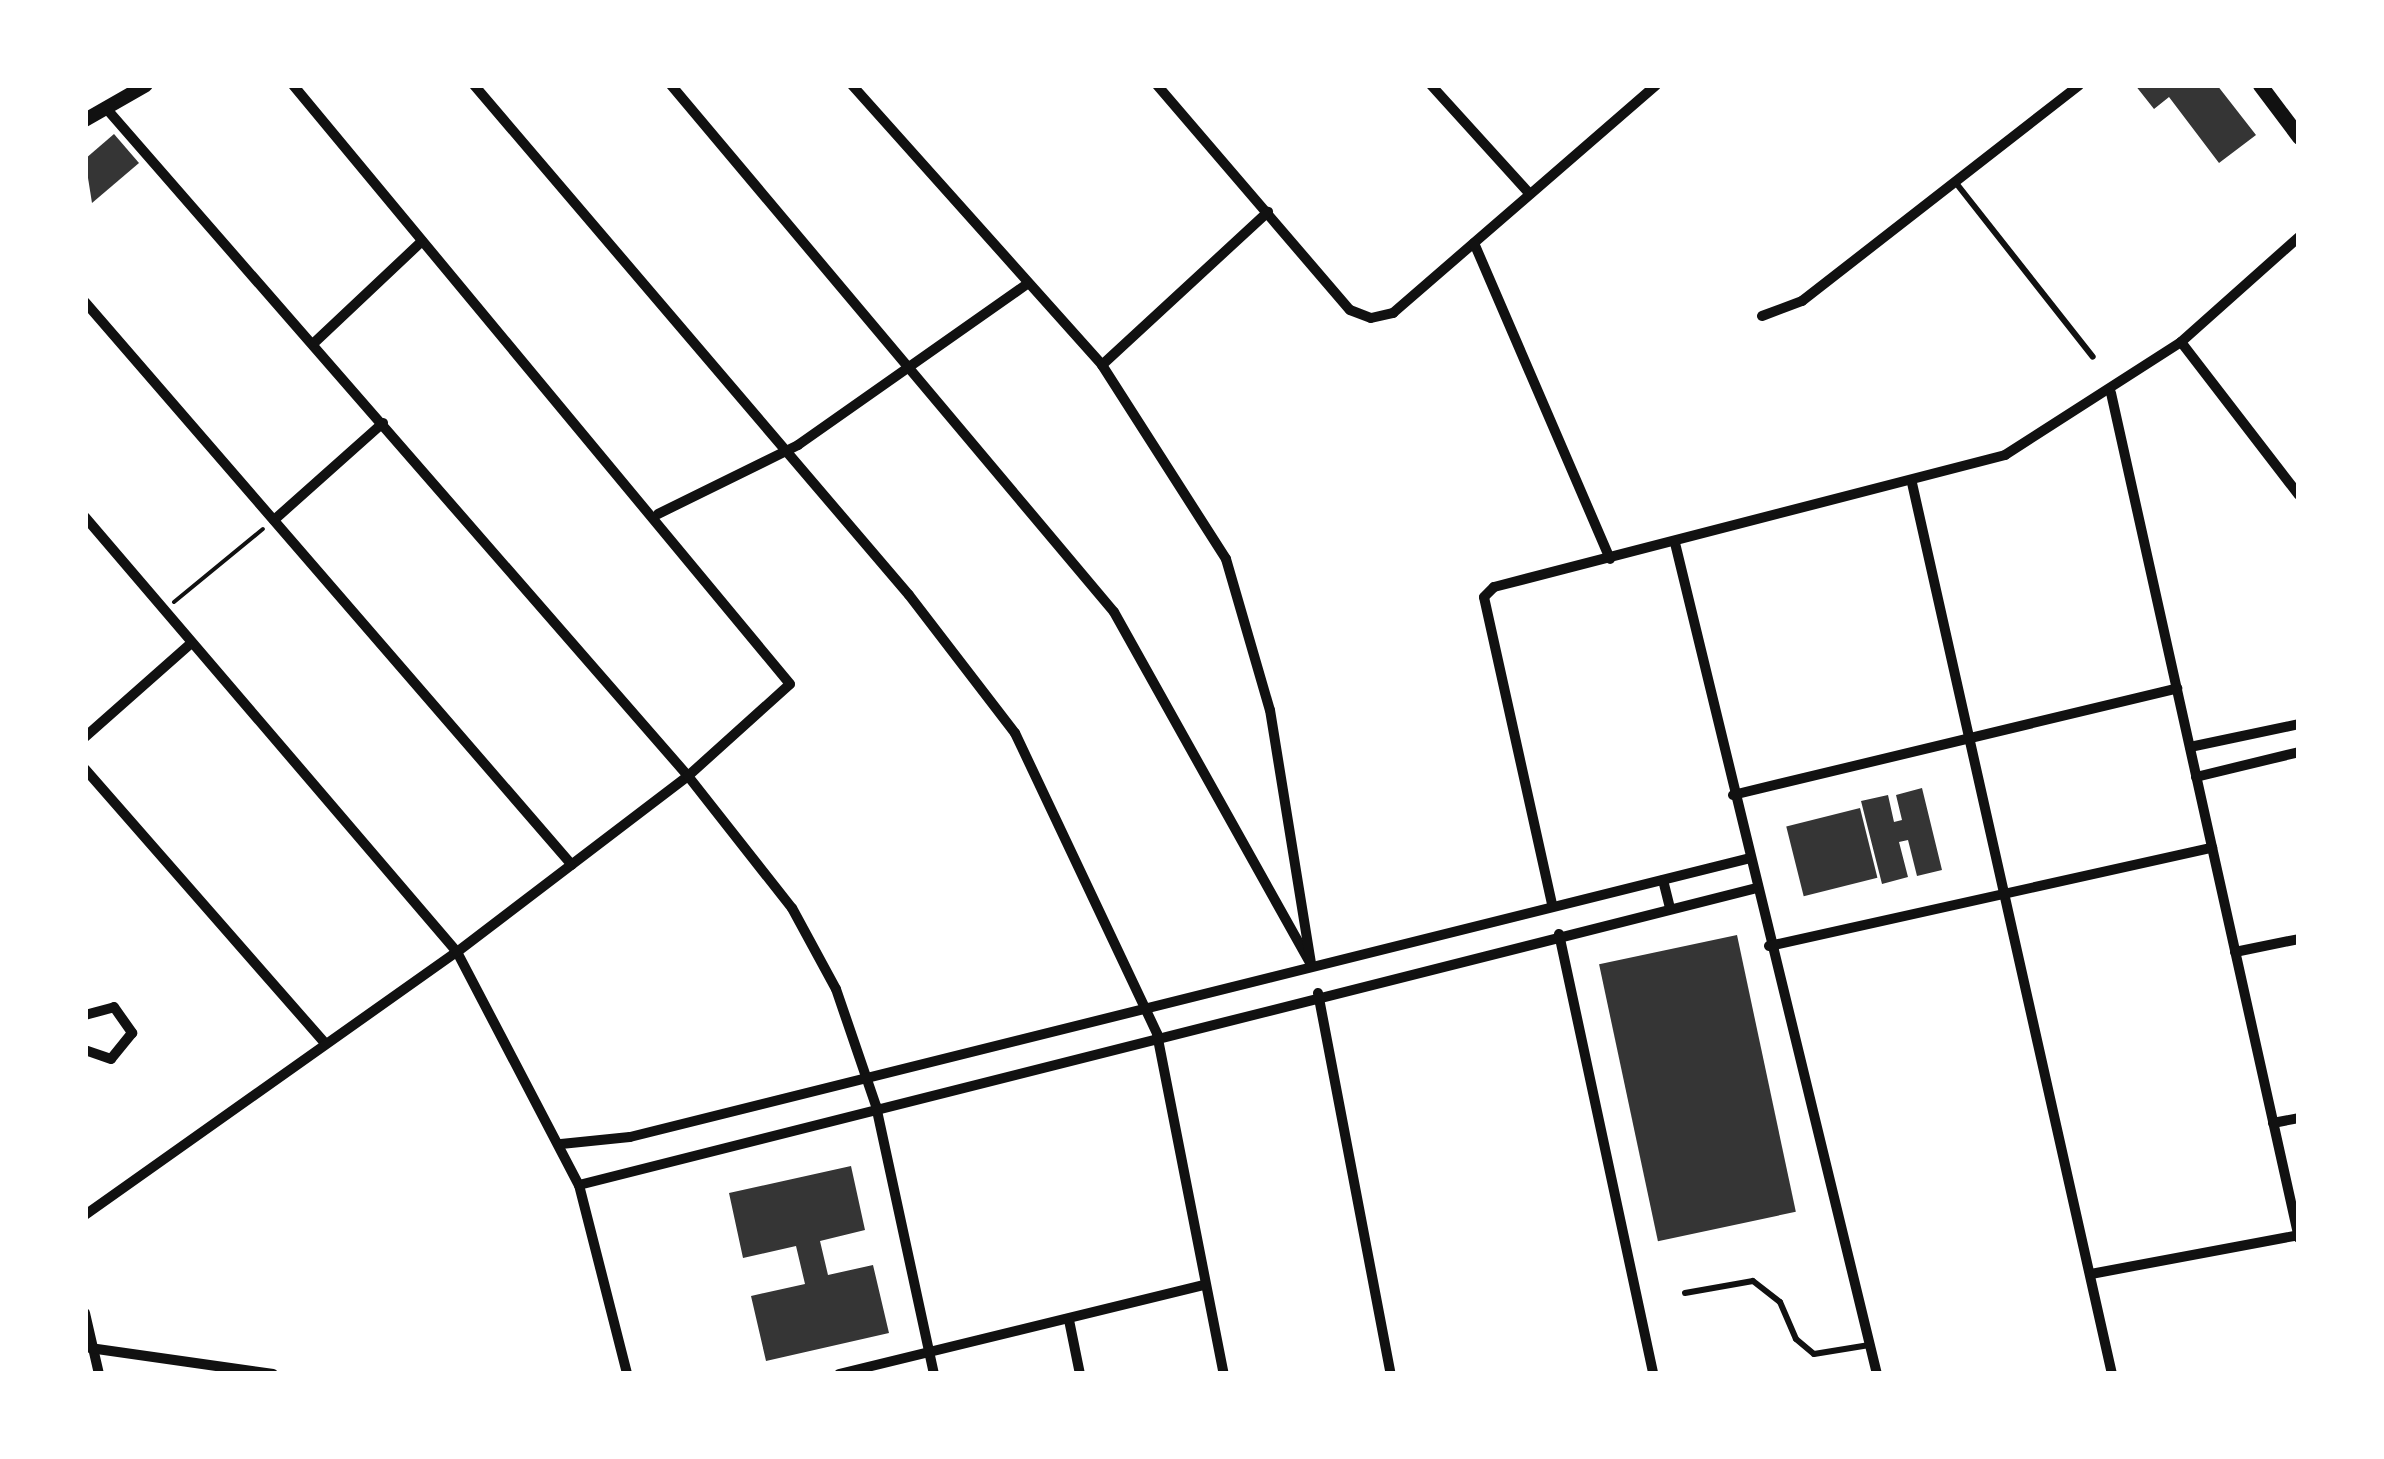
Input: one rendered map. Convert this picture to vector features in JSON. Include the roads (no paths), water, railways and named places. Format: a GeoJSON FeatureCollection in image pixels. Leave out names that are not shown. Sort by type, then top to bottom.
{"type":"FeatureCollection","features":[{"type":"Feature","properties":{"kind":"main road"},"geometry":{"type":"LineString","coordinates":[[2260,85],[2299,137]]}},
{"type":"Feature","properties":{"kind":"street"},"geometry":{"type":"LineString","coordinates":[[85,120],[146,85]]}},
{"type":"Feature","properties":{"kind":"street"},"geometry":{"type":"LineString","coordinates":[[85,1215],[457,952],[688,776],[790,684],[658,514],[293,85]]}},
{"type":"Feature","properties":{"kind":"street"},"geometry":{"type":"LineString","coordinates":[[474,85],[786,448],[1015,733],[1156,1034],[1224,1374]]}},
{"type":"Feature","properties":{"kind":"street"},"geometry":{"type":"LineString","coordinates":[[671,85],[1142,652],[1311,965]]}},
{"type":"Feature","properties":{"kind":"street"},"geometry":{"type":"LineString","coordinates":[[852,85],[1102,365],[1147,425],[1232,575],[1270,710],[1311,965]]}},
{"type":"Feature","properties":{"kind":"street"},"geometry":{"type":"LineString","coordinates":[[1157,85],[1350,310],[1392,313],[1656,85]]}},
{"type":"Feature","properties":{"kind":"street"},"geometry":{"type":"LineString","coordinates":[[1431,85],[1530,194]]}},
{"type":"Feature","properties":{"kind":"street"},"geometry":{"type":"LineString","coordinates":[[1762,316],[1802,301],[2078,85]]}},
{"type":"Feature","properties":{"kind":"street"},"geometry":{"type":"LineString","coordinates":[[105,107],[316,342],[688,776],[792,908],[836,989],[876,1106],[934,1374]]}},
{"type":"Feature","properties":{"kind":"street"},"geometry":{"type":"LineString","coordinates":[[1102,365],[1268,212]]}},
{"type":"Feature","properties":{"kind":"street"},"geometry":{"type":"LineString","coordinates":[[1552,904],[1484,597],[1494,586],[1676,544],[2005,455],[2112,393],[2181,342],[2299,236]]}},
{"type":"Feature","properties":{"kind":"street"},"geometry":{"type":"LineString","coordinates":[[316,342],[422,241]]}},
{"type":"Feature","properties":{"kind":"street"},"geometry":{"type":"LineString","coordinates":[[1474,243],[1610,560]]}},
{"type":"Feature","properties":{"kind":"street"},"geometry":{"type":"LineString","coordinates":[[658,514],[786,448],[913,372],[1027,284]]}},
{"type":"Feature","properties":{"kind":"street"},"geometry":{"type":"LineString","coordinates":[[85,302],[572,865]]}},
{"type":"Feature","properties":{"kind":"street"},"geometry":{"type":"LineString","coordinates":[[2181,342],[2299,495]]}},
{"type":"Feature","properties":{"kind":"street"},"geometry":{"type":"LineString","coordinates":[[2091,1274],[2299,1236],[2112,393]]}},
{"type":"Feature","properties":{"kind":"street"},"geometry":{"type":"LineString","coordinates":[[274,520],[383,423]]}},
{"type":"Feature","properties":{"kind":"street"},"geometry":{"type":"LineString","coordinates":[[1912,483],[2010,889],[2112,1374]]}},
{"type":"Feature","properties":{"kind":"street"},"geometry":{"type":"LineString","coordinates":[[85,517],[189,645],[457,952],[579,1186],[627,1374]]}},
{"type":"Feature","properties":{"kind":"street"},"geometry":{"type":"LineString","coordinates":[[1676,544],[1753,889],[1877,1374]]}},
{"type":"Feature","properties":{"kind":"street"},"geometry":{"type":"LineString","coordinates":[[85,736],[189,645]]}},
{"type":"Feature","properties":{"kind":"street"},"geometry":{"type":"LineString","coordinates":[[1733,796],[2177,688]]}},
{"type":"Feature","properties":{"kind":"street"},"geometry":{"type":"LineString","coordinates":[[2190,748],[2299,724]]}},
{"type":"Feature","properties":{"kind":"street"},"geometry":{"type":"LineString","coordinates":[[2196,777],[2299,752]]}},
{"type":"Feature","properties":{"kind":"street"},"geometry":{"type":"LineString","coordinates":[[85,769],[324,1043]]}},
{"type":"Feature","properties":{"kind":"street"},"geometry":{"type":"LineString","coordinates":[[1769,946],[2010,889],[2212,848]]}},
{"type":"Feature","properties":{"kind":"street"},"geometry":{"type":"LineString","coordinates":[[560,1144],[630,1136],[1144,1003],[1746,860]]}},
{"type":"Feature","properties":{"kind":"street"},"geometry":{"type":"LineString","coordinates":[[1663,880],[1670,908]]}},
{"type":"Feature","properties":{"kind":"street"},"geometry":{"type":"LineString","coordinates":[[579,1186],[1318,993],[1753,889]]}},
{"type":"Feature","properties":{"kind":"street"},"geometry":{"type":"LineString","coordinates":[[1559,934],[1653,1374]]}},
{"type":"Feature","properties":{"kind":"street"},"geometry":{"type":"LineString","coordinates":[[2235,952],[2299,939]]}},
{"type":"Feature","properties":{"kind":"street"},"geometry":{"type":"LineString","coordinates":[[1318,993],[1392,1374]]}},
{"type":"Feature","properties":{"kind":"street"},"geometry":{"type":"LineString","coordinates":[[85,1050],[112,1059],[132,1033],[114,1007],[86,1013]]}},
{"type":"Feature","properties":{"kind":"street"},"geometry":{"type":"LineString","coordinates":[[2273,1123],[2299,1118]]}},
{"type":"Feature","properties":{"kind":"street"},"geometry":{"type":"LineString","coordinates":[[840,1374],[1205,1285]]}},
{"type":"Feature","properties":{"kind":"street"},"geometry":{"type":"LineString","coordinates":[[85,1313],[99,1374]]}},
{"type":"Feature","properties":{"kind":"street"},"geometry":{"type":"LineString","coordinates":[[1069,1320],[1080,1374]]}},
{"type":"Feature","properties":{"kind":"street"},"geometry":{"type":"LineString","coordinates":[[90,1348],[274,1374]]}},
{"type":"Feature","properties":{"kind":"lane"},"geometry":{"type":"LineString","coordinates":[[1955,182],[2093,357]]}},
{"type":"Feature","properties":{"kind":"lane"},"geometry":{"type":"LineString","coordinates":[[1685,1293],[1753,1281],[1814,1354],[1870,1344]]}}]}
